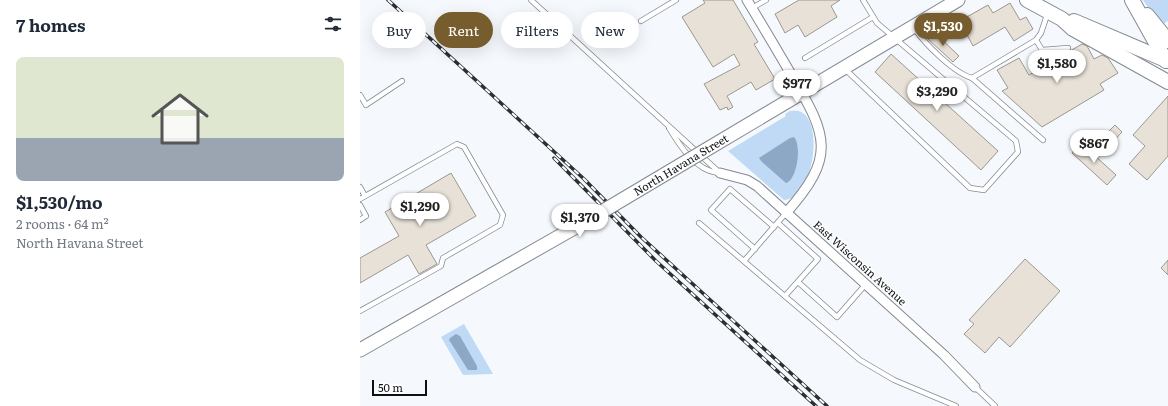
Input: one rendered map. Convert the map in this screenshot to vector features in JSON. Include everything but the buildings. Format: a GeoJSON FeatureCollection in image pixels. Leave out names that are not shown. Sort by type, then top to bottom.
{"type":"FeatureCollection","features":[{"type":"Feature","properties":{"kind":"main road"},"geometry":{"type":"LineString","coordinates":[[1028,0],[1062,19],[1073,29],[1168,82]]}},
{"type":"Feature","properties":{"kind":"main road"},"geometry":{"type":"LineString","coordinates":[[1132,0],[1167,61]]}},
{"type":"Feature","properties":{"kind":"main road"},"geometry":{"type":"LineString","coordinates":[[1136,0],[1168,42]]}},
{"type":"Feature","properties":{"kind":"main road"},"geometry":{"type":"LineString","coordinates":[[1062,19],[1077,21],[1167,61]]}},
{"type":"Feature","properties":{"kind":"street"},"geometry":{"type":"LineString","coordinates":[[747,0],[802,92],[818,124],[821,153],[813,179],[786,213]]}},
{"type":"Feature","properties":{"kind":"street","name":"North Havana Street"},"geometry":{"type":"LineString","coordinates":[[360,350],[560,236],[958,0]]}},
{"type":"Feature","properties":{"kind":"street","name":"East Wisconsin Avenue"},"geometry":{"type":"LineString","coordinates":[[720,173],[752,182],[944,355],[975,387]]}},
{"type":"Feature","properties":{"kind":"lane"},"geometry":{"type":"LineString","coordinates":[[531,0],[720,173]]}},
{"type":"Feature","properties":{"kind":"lane"},"geometry":{"type":"LineString","coordinates":[[641,21],[676,0]]}},
{"type":"Feature","properties":{"kind":"lane"},"geometry":{"type":"LineString","coordinates":[[752,8],[766,0]]}},
{"type":"Feature","properties":{"kind":"lane"},"geometry":{"type":"LineString","coordinates":[[844,68],[970,188],[984,190],[1018,152],[1016,141],[894,38],[873,18],[863,0]]}},
{"type":"Feature","properties":{"kind":"lane"},"geometry":{"type":"LineString","coordinates":[[972,78],[1036,40],[1041,33],[1048,11]]}},
{"type":"Feature","properties":{"kind":"lane"},"geometry":{"type":"LineString","coordinates":[[805,58],[873,18]]}},
{"type":"Feature","properties":{"kind":"lane"},"geometry":{"type":"LineString","coordinates":[[913,26],[921,38],[962,75],[972,78],[1043,140]]}},
{"type":"Feature","properties":{"kind":"lane"},"geometry":{"type":"LineString","coordinates":[[1036,40],[1042,50],[1068,48]]}},
{"type":"Feature","properties":{"kind":"lane"},"geometry":{"type":"LineString","coordinates":[[360,95],[366,105],[402,81]]}},
{"type":"Feature","properties":{"kind":"lane"},"geometry":{"type":"LineString","coordinates":[[662,119],[681,147],[688,154],[706,170],[720,173]]}},
{"type":"Feature","properties":{"kind":"lane"},"geometry":{"type":"LineString","coordinates":[[360,199],[456,144],[464,148],[504,215],[504,219],[500,225],[443,258],[441,266],[360,311]]}},
{"type":"Feature","properties":{"kind":"lane"},"geometry":{"type":"LineString","coordinates":[[360,187],[365,196]]}},
{"type":"Feature","properties":{"kind":"lane"},"geometry":{"type":"LineString","coordinates":[[755,248],[711,210],[730,189],[774,227]]}},
{"type":"Feature","properties":{"kind":"lane"},"geometry":{"type":"LineString","coordinates":[[360,205],[366,216],[360,220]]}},
{"type":"Feature","properties":{"kind":"lane"},"geometry":{"type":"LineString","coordinates":[[744,261],[786,213]]}},
{"type":"Feature","properties":{"kind":"lane"},"geometry":{"type":"LineString","coordinates":[[699,223],[860,360],[877,371],[956,406]]}},
{"type":"Feature","properties":{"kind":"lane"},"geometry":{"type":"LineString","coordinates":[[778,223],[818,259],[785,296]]}},
{"type":"Feature","properties":{"kind":"lane"},"geometry":{"type":"LineString","coordinates":[[798,282],[837,317],[866,284]]}},
{"type":"Feature","properties":{"kind":"lane"},"geometry":{"type":"LineString","coordinates":[[975,387],[995,406]]}},
{"type":"Feature","properties":{"kind":"shaded area"},"geometry":{"type":"Polygon","coordinates":[[[1143,0],[1168,0],[1168,21],[1160,26],[1143,0]]]}},
{"type":"Feature","properties":{"kind":"shaded area"},"geometry":{"type":"Polygon","coordinates":[[[790,111],[802,112],[809,121],[813,135],[813,151],[810,169],[804,184],[795,195],[784,200],[728,151],[786,116],[785,114],[790,111]]]}},
{"type":"Feature","properties":{"kind":"shaded area"},"geometry":{"type":"Polygon","coordinates":[[[794,137],[798,148],[797,162],[793,176],[790,181],[786,183],[759,158],[790,138],[794,137]]]}},
{"type":"Feature","properties":{"kind":"shaded area"},"geometry":{"type":"Polygon","coordinates":[[[464,324],[493,374],[463,375],[441,337],[464,324]]]}},
{"type":"Feature","properties":{"kind":"shaded area"},"geometry":{"type":"Polygon","coordinates":[[[456,334],[460,336],[477,366],[477,370],[468,370],[449,340],[456,334]]]}},
{"type":"Feature","properties":{"kind":"railway"},"geometry":{"type":"LineString","coordinates":[[388,0],[584,179],[641,237],[827,406]]}},
{"type":"Feature","properties":{"kind":"railway"},"geometry":{"type":"LineString","coordinates":[[554,158],[656,261],[816,406]]}}]}
